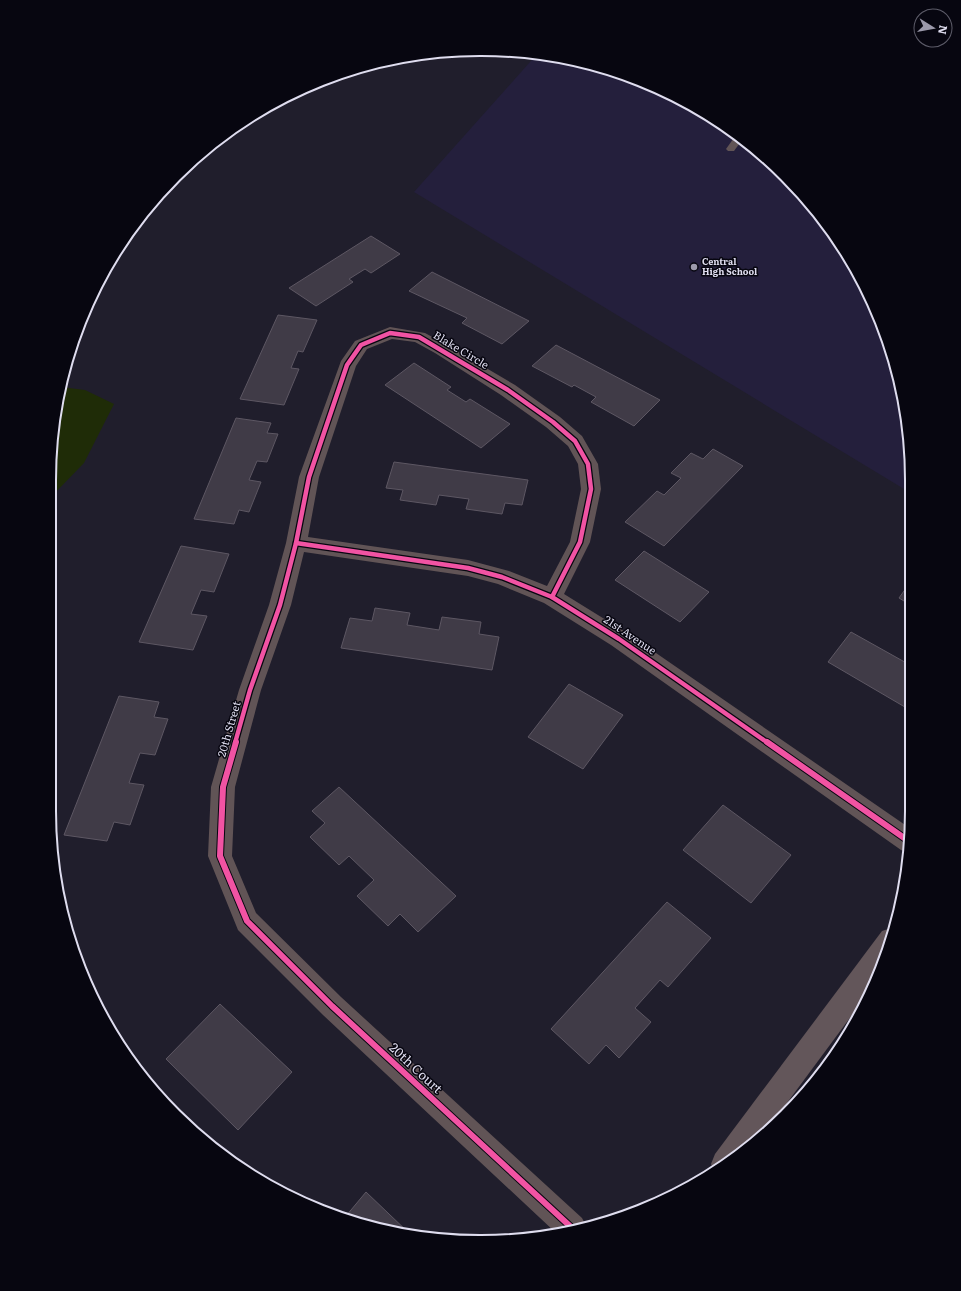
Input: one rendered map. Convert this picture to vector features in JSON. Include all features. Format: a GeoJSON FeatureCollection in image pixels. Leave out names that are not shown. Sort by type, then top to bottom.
{"type":"FeatureCollection","features":[{"type":"Feature","properties":{"kind":"street","name":"Blake Circle"},"geometry":{"type":"LineString","coordinates":[[296,543],[309,477],[347,365],[361,345],[390,332],[419,337],[501,386],[553,422],[575,441],[588,464],[591,489],[580,542],[552,597]]}},
{"type":"Feature","properties":{"kind":"street","name":"21st Avenue"},"geometry":{"type":"LineString","coordinates":[[296,543],[468,568],[502,577],[552,597],[619,639],[904,838]]}},
{"type":"Feature","properties":{"kind":"street","name":"20th Street"},"geometry":{"type":"LineString","coordinates":[[247,921],[220,856],[223,787],[250,690],[280,605],[296,543]]}},
{"type":"Feature","properties":{"kind":"street","name":"20th Court"},"geometry":{"type":"LineString","coordinates":[[247,921],[332,1006],[569,1226]]}},
{"type":"Feature","properties":{"kind":"street"},"geometry":{"type":"LineString","coordinates":[[736,1149],[879,957]]}},
{"type":"Feature","properties":{"kind":"lane"},"geometry":{"type":"LineString","coordinates":[[731,148],[736,142]]}},
{"type":"Feature","properties":{"kind":"shaded area","name":"Central High School"},"geometry":{"type":"Polygon","coordinates":[[[532,60],[590,70],[643,88],[693,113],[739,144],[781,180],[817,222],[848,268],[873,318],[891,371],[901,425],[904,453],[905,490],[414,192],[532,60]]]}},
{"type":"Feature","properties":{"kind":"green space"},"geometry":{"type":"Polygon","coordinates":[[[66,388],[85,390],[114,404],[84,463],[56,492],[57,453],[66,388]]]}},
{"type":"Feature","properties":{"kind":"building"},"geometry":{"type":"Polygon","coordinates":[[[371,236],[400,254],[371,273],[365,269],[349,279],[353,282],[316,306],[289,288],[371,236]]]}},
{"type":"Feature","properties":{"kind":"building"},"geometry":{"type":"Polygon","coordinates":[[[432,272],[529,321],[502,344],[462,323],[467,318],[409,291],[432,272]]]}},
{"type":"Feature","properties":{"kind":"building"},"geometry":{"type":"Polygon","coordinates":[[[278,315],[317,320],[303,352],[298,351],[291,368],[299,369],[284,405],[240,399],[278,315]]]}},
{"type":"Feature","properties":{"kind":"building"},"geometry":{"type":"Polygon","coordinates":[[[556,345],[660,400],[634,426],[591,402],[596,397],[574,385],[572,387],[532,366],[556,345]]]}},
{"type":"Feature","properties":{"kind":"building"},"geometry":{"type":"Polygon","coordinates":[[[414,363],[451,387],[447,390],[466,402],[470,399],[510,424],[481,448],[385,385],[414,363]]]}},
{"type":"Feature","properties":{"kind":"building"},"geometry":{"type":"Polygon","coordinates":[[[236,418],[271,423],[267,433],[278,434],[267,462],[257,461],[249,480],[261,482],[249,512],[239,510],[234,524],[194,519],[236,418]]]}},
{"type":"Feature","properties":{"kind":"building"},"geometry":{"type":"Polygon","coordinates":[[[713,449],[743,466],[664,546],[625,522],[657,491],[664,495],[681,478],[671,473],[691,453],[703,459],[713,449]]]}},
{"type":"Feature","properties":{"kind":"building"},"geometry":{"type":"Polygon","coordinates":[[[394,462],[528,480],[522,505],[505,503],[502,514],[466,509],[469,499],[439,495],[436,505],[400,500],[403,490],[386,488],[394,462]]]}},
{"type":"Feature","properties":{"kind":"building"},"geometry":{"type":"Polygon","coordinates":[[[181,546],[229,554],[214,592],[201,590],[191,614],[207,616],[193,650],[139,642],[181,546]]]}},
{"type":"Feature","properties":{"kind":"building"},"geometry":{"type":"Polygon","coordinates":[[[644,551],[709,592],[680,622],[615,580],[644,551]]]}},
{"type":"Feature","properties":{"kind":"building"},"geometry":{"type":"Polygon","coordinates":[[[905,590],[905,602],[899,598],[905,590]]]}},
{"type":"Feature","properties":{"kind":"building"},"geometry":{"type":"Polygon","coordinates":[[[375,608],[410,613],[407,625],[439,630],[442,617],[481,622],[479,634],[499,637],[492,670],[341,648],[350,618],[372,621],[375,608]]]}},
{"type":"Feature","properties":{"kind":"building"},"geometry":{"type":"Polygon","coordinates":[[[851,632],[905,662],[905,707],[828,662],[851,632]]]}},
{"type":"Feature","properties":{"kind":"building"},"geometry":{"type":"Polygon","coordinates":[[[569,684],[623,715],[583,769],[528,737],[569,684]]]}},
{"type":"Feature","properties":{"kind":"building"},"geometry":{"type":"Polygon","coordinates":[[[119,696],[159,702],[154,717],[168,719],[155,755],[140,753],[129,783],[144,785],[130,825],[114,822],[107,841],[64,835],[119,696]]]}},
{"type":"Feature","properties":{"kind":"building"},"geometry":{"type":"Polygon","coordinates":[[[339,787],[456,896],[418,932],[400,914],[388,926],[357,896],[374,880],[349,856],[339,865],[310,837],[325,823],[312,811],[339,787]]]}},
{"type":"Feature","properties":{"kind":"building"},"geometry":{"type":"Polygon","coordinates":[[[723,805],[791,855],[751,903],[683,850],[723,805]]]}},
{"type":"Feature","properties":{"kind":"building"},"geometry":{"type":"Polygon","coordinates":[[[667,902],[711,938],[668,987],[660,980],[635,1008],[651,1022],[619,1058],[606,1045],[589,1064],[551,1029],[667,902]]]}},
{"type":"Feature","properties":{"kind":"building"},"geometry":{"type":"Polygon","coordinates":[[[220,1004],[292,1072],[238,1130],[166,1059],[220,1004]]]}},
{"type":"Feature","properties":{"kind":"building"},"geometry":{"type":"Polygon","coordinates":[[[366,1192],[403,1228],[371,1221],[348,1213],[366,1192]]]}},
{"type":"Feature","properties":{"kind":"cycle path"},"geometry":{"type":"LineString","coordinates":[[552,597],[580,542],[591,489],[588,464],[575,441],[553,422],[508,390],[419,337],[390,333],[361,345],[347,365],[309,477],[296,543],[280,605],[250,690],[223,787],[220,856],[247,921],[332,1006],[569,1226]]}},
{"type":"Feature","properties":{"kind":"cycle path"},"geometry":{"type":"LineString","coordinates":[[296,543],[468,568],[502,577],[552,597],[619,639],[904,838]]}},
{"type":"Feature","properties":{"kind":"place","name":"Central High School"},"geometry":{"type":"Point","coordinates":[694,267]}}]}
